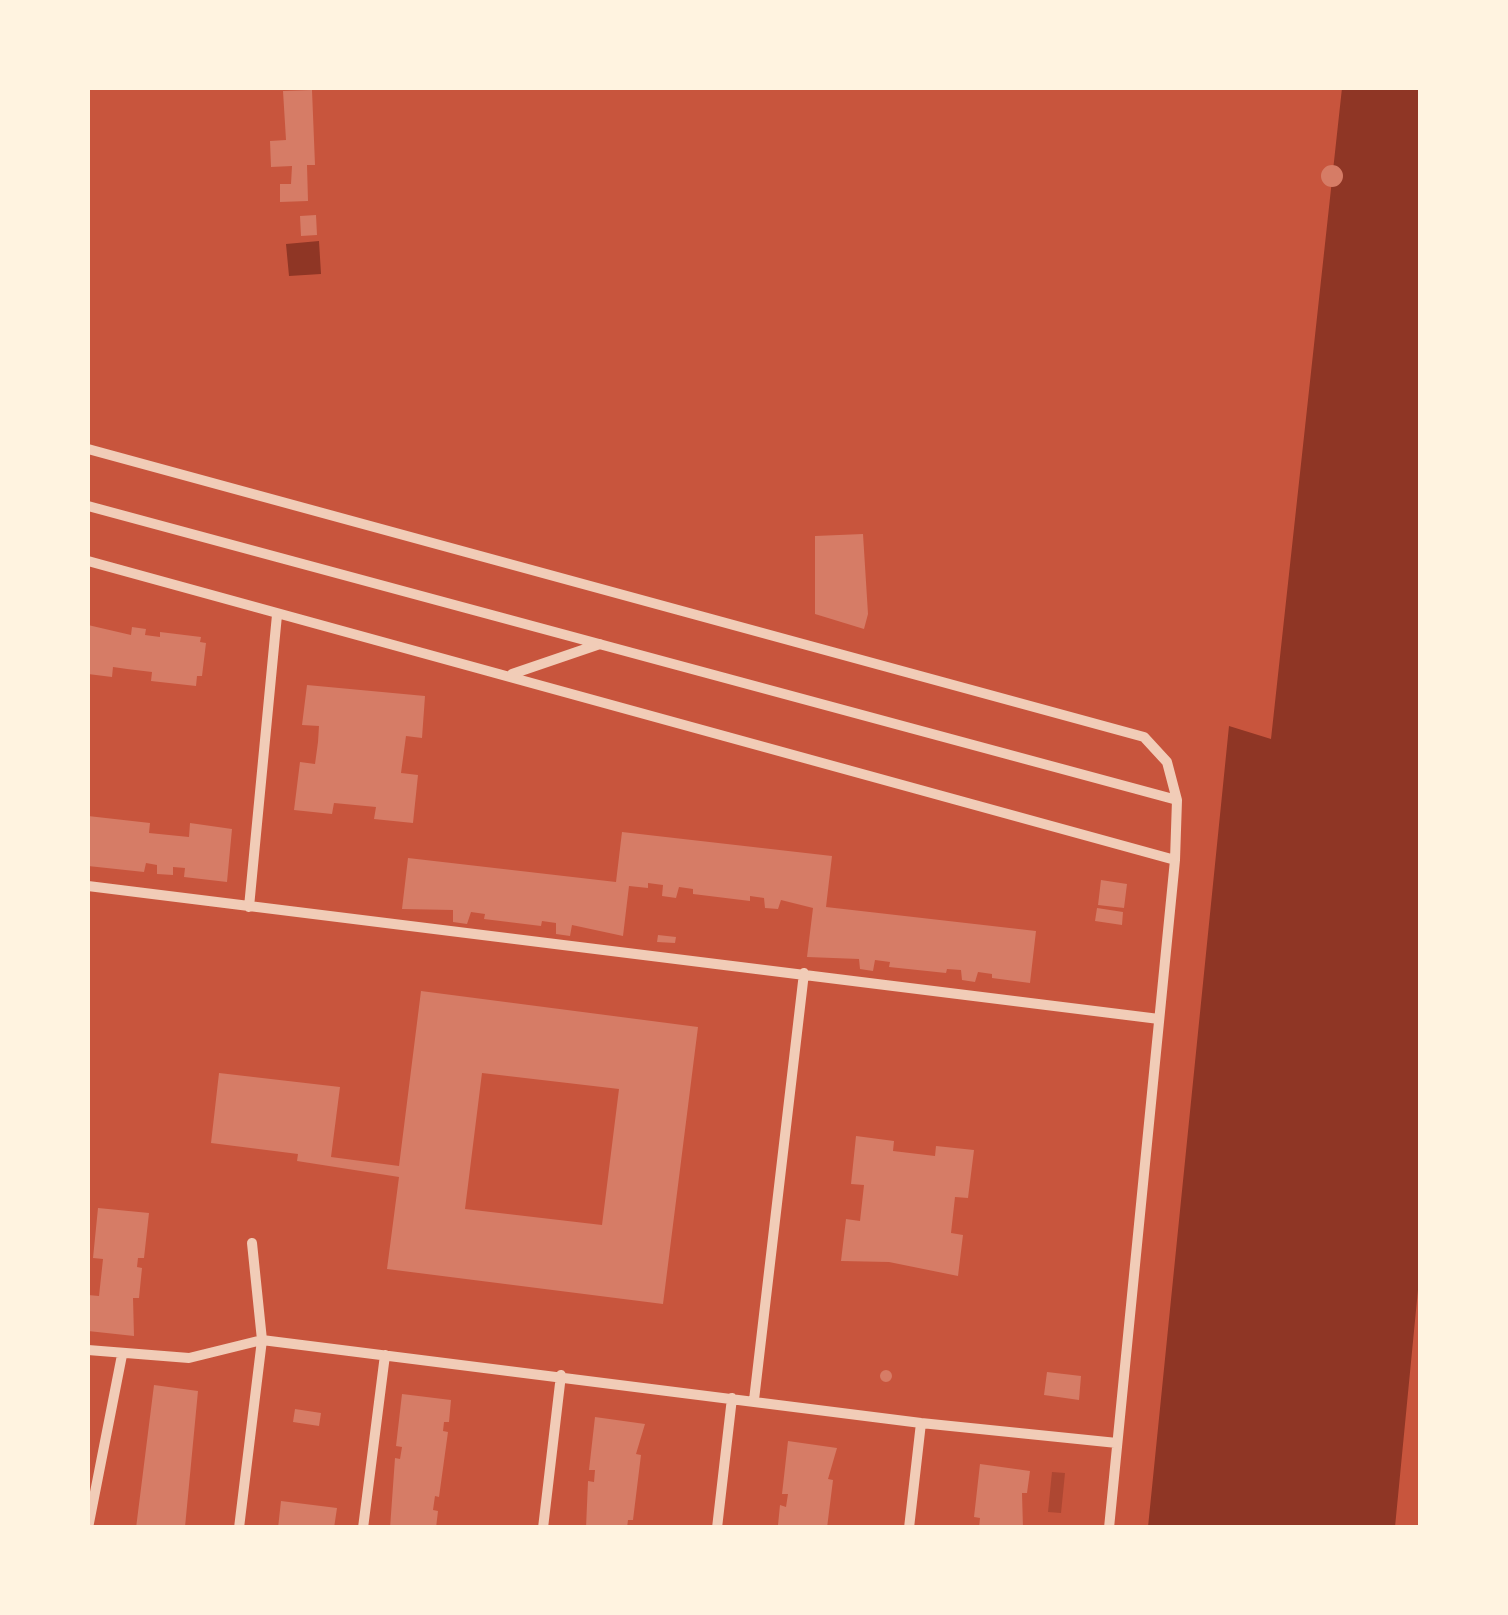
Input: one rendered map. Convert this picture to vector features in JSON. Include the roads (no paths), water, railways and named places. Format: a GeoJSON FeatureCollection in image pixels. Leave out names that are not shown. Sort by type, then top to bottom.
{"type":"FeatureCollection","features":[{"type":"Feature","properties":{"kind":"street"},"geometry":{"type":"LineString","coordinates":[[88,449],[1144,737],[1167,762],[1177,800],[1175,860],[1109,1528]]}},
{"type":"Feature","properties":{"kind":"street"},"geometry":{"type":"LineString","coordinates":[[88,506],[1177,800]]}},
{"type":"Feature","properties":{"kind":"street"},"geometry":{"type":"LineString","coordinates":[[88,561],[277,615],[511,674],[1175,860]]}},
{"type":"Feature","properties":{"kind":"street"},"geometry":{"type":"LineString","coordinates":[[249,907],[277,615]]}},
{"type":"Feature","properties":{"kind":"street"},"geometry":{"type":"LineString","coordinates":[[511,674],[602,644]]}},
{"type":"Feature","properties":{"kind":"street"},"geometry":{"type":"LineString","coordinates":[[88,886],[1159,1019]]}},
{"type":"Feature","properties":{"kind":"street"},"geometry":{"type":"LineString","coordinates":[[754,1400],[804,972]]}},
{"type":"Feature","properties":{"kind":"street"},"geometry":{"type":"LineString","coordinates":[[240,1528],[262,1340],[252,1244]]}},
{"type":"Feature","properties":{"kind":"street"},"geometry":{"type":"LineString","coordinates":[[88,1350],[189,1358],[262,1340],[921,1423],[1117,1443]]}},
{"type":"Feature","properties":{"kind":"street"},"geometry":{"type":"LineString","coordinates":[[363,1528],[385,1354]]}},
{"type":"Feature","properties":{"kind":"street"},"geometry":{"type":"LineString","coordinates":[[88,1528],[122,1355]]}},
{"type":"Feature","properties":{"kind":"street"},"geometry":{"type":"LineString","coordinates":[[543,1528],[562,1375]]}},
{"type":"Feature","properties":{"kind":"street"},"geometry":{"type":"LineString","coordinates":[[717,1528],[732,1398]]}},
{"type":"Feature","properties":{"kind":"street"},"geometry":{"type":"LineString","coordinates":[[909,1528],[921,1423]]}}]}
